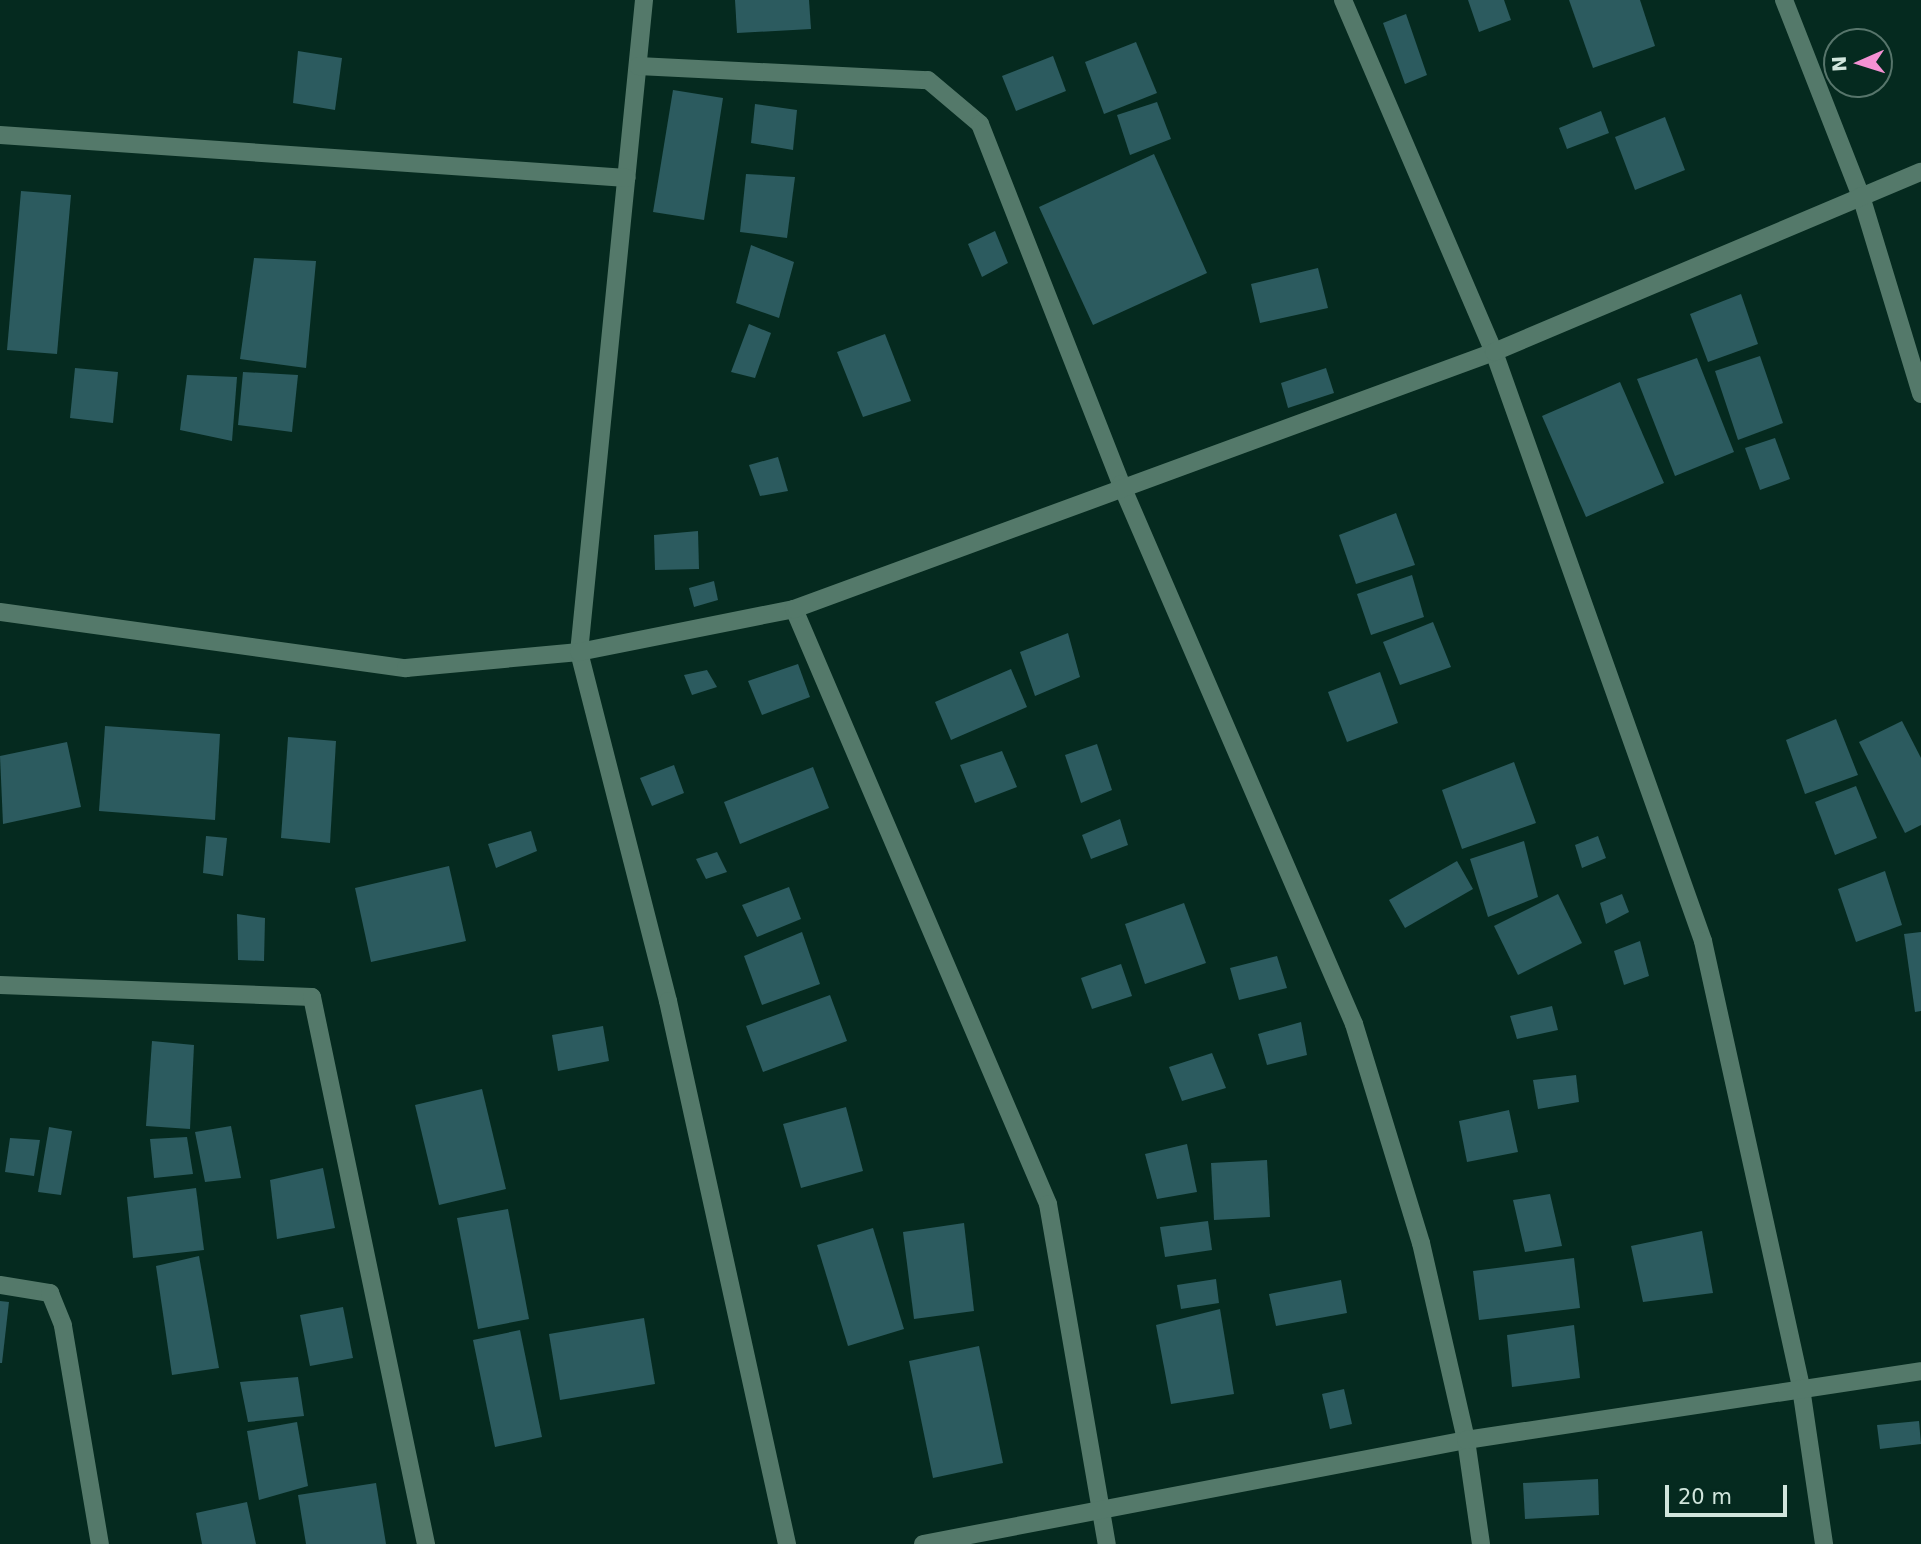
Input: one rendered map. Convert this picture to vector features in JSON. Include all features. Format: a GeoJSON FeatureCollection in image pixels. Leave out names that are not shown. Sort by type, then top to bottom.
{"type":"FeatureCollection","features":[{"type":"Feature","properties":{"kind":"street"},"geometry":{"type":"LineString","coordinates":[[644,0],[579,652],[668,1001],[787,1544]]}},
{"type":"Feature","properties":{"kind":"street"},"geometry":{"type":"LineString","coordinates":[[1343,0],[1494,352],[1703,941],[1801,1388],[1824,1544]]}},
{"type":"Feature","properties":{"kind":"street"},"geometry":{"type":"LineString","coordinates":[[1784,0],[1861,196],[1921,394]]}},
{"type":"Feature","properties":{"kind":"street"},"geometry":{"type":"LineString","coordinates":[[638,66],[928,80],[980,124],[1121,484],[1354,1024],[1421,1243],[1466,1440],[1481,1544]]}},
{"type":"Feature","properties":{"kind":"street"},"geometry":{"type":"LineString","coordinates":[[0,135],[626,178]]}},
{"type":"Feature","properties":{"kind":"street"},"geometry":{"type":"LineString","coordinates":[[0,612],[406,668],[579,652],[794,609],[1121,484],[1494,352],[1921,172]]}},
{"type":"Feature","properties":{"kind":"street"},"geometry":{"type":"LineString","coordinates":[[794,609],[1048,1203],[1107,1544]]}},
{"type":"Feature","properties":{"kind":"street"},"geometry":{"type":"LineString","coordinates":[[0,985],[312,998],[426,1544]]}},
{"type":"Feature","properties":{"kind":"street"},"geometry":{"type":"LineString","coordinates":[[0,1285],[50,1293],[63,1326],[100,1544]]}},
{"type":"Feature","properties":{"kind":"street"},"geometry":{"type":"LineString","coordinates":[[923,1544],[1466,1440],[1921,1371]]}},
{"type":"Feature","properties":{"kind":"building"},"geometry":{"type":"Polygon","coordinates":[[[735,0],[809,0],[811,29],[737,33],[735,0]]]}},
{"type":"Feature","properties":{"kind":"building"},"geometry":{"type":"Polygon","coordinates":[[[1468,0],[1504,0],[1511,20],[1479,32],[1468,0]]]}},
{"type":"Feature","properties":{"kind":"building"},"geometry":{"type":"Polygon","coordinates":[[[1569,0],[1640,0],[1655,46],[1593,68],[1569,0]]]}},
{"type":"Feature","properties":{"kind":"building"},"geometry":{"type":"Polygon","coordinates":[[[1406,14],[1427,75],[1405,84],[1383,23],[1406,14]]]}},
{"type":"Feature","properties":{"kind":"building"},"geometry":{"type":"Polygon","coordinates":[[[1136,42],[1157,93],[1104,114],[1085,62],[1136,42]]]}},
{"type":"Feature","properties":{"kind":"building"},"geometry":{"type":"Polygon","coordinates":[[[298,51],[342,58],[335,110],[293,103],[298,51]]]}},
{"type":"Feature","properties":{"kind":"building"},"geometry":{"type":"Polygon","coordinates":[[[1053,56],[1066,91],[1016,111],[1002,76],[1053,56]]]}},
{"type":"Feature","properties":{"kind":"building"},"geometry":{"type":"Polygon","coordinates":[[[673,90],[723,98],[704,220],[653,212],[673,90]]]}},
{"type":"Feature","properties":{"kind":"building"},"geometry":{"type":"Polygon","coordinates":[[[1157,102],[1171,139],[1130,155],[1117,115],[1157,102]]]}},
{"type":"Feature","properties":{"kind":"building"},"geometry":{"type":"Polygon","coordinates":[[[755,104],[797,110],[793,150],[751,143],[755,104]]]}},
{"type":"Feature","properties":{"kind":"building"},"geometry":{"type":"Polygon","coordinates":[[[1601,111],[1609,133],[1567,149],[1559,128],[1601,111]]]}},
{"type":"Feature","properties":{"kind":"building"},"geometry":{"type":"Polygon","coordinates":[[[1665,117],[1685,170],[1635,190],[1615,137],[1665,117]]]}},
{"type":"Feature","properties":{"kind":"building"},"geometry":{"type":"Polygon","coordinates":[[[1154,154],[1207,273],[1093,325],[1039,207],[1154,154]]]}},
{"type":"Feature","properties":{"kind":"building"},"geometry":{"type":"Polygon","coordinates":[[[746,174],[795,177],[787,238],[740,232],[746,174]]]}},
{"type":"Feature","properties":{"kind":"building"},"geometry":{"type":"Polygon","coordinates":[[[21,191],[71,195],[57,354],[7,350],[21,191]]]}},
{"type":"Feature","properties":{"kind":"building"},"geometry":{"type":"Polygon","coordinates":[[[995,231],[1008,263],[982,277],[968,244],[995,231]]]}},
{"type":"Feature","properties":{"kind":"building"},"geometry":{"type":"Polygon","coordinates":[[[751,245],[794,262],[779,318],[736,303],[751,245]]]}},
{"type":"Feature","properties":{"kind":"building"},"geometry":{"type":"Polygon","coordinates":[[[254,258],[316,261],[306,368],[240,359],[254,258]]]}},
{"type":"Feature","properties":{"kind":"building"},"geometry":{"type":"Polygon","coordinates":[[[1318,268],[1328,308],[1260,323],[1251,284],[1318,268]]]}},
{"type":"Feature","properties":{"kind":"building"},"geometry":{"type":"Polygon","coordinates":[[[1741,294],[1758,344],[1708,362],[1690,314],[1741,294]]]}},
{"type":"Feature","properties":{"kind":"building"},"geometry":{"type":"Polygon","coordinates":[[[749,324],[771,333],[755,378],[731,372],[749,324]]]}},
{"type":"Feature","properties":{"kind":"building"},"geometry":{"type":"Polygon","coordinates":[[[885,334],[911,401],[863,417],[837,352],[885,334]]]}},
{"type":"Feature","properties":{"kind":"building"},"geometry":{"type":"Polygon","coordinates":[[[1760,356],[1783,423],[1738,440],[1715,371],[1760,356]]]}},
{"type":"Feature","properties":{"kind":"building"},"geometry":{"type":"Polygon","coordinates":[[[1697,358],[1734,452],[1675,476],[1637,379],[1697,358]]]}},
{"type":"Feature","properties":{"kind":"building"},"geometry":{"type":"Polygon","coordinates":[[[75,368],[118,372],[113,423],[70,418],[75,368]]]}},
{"type":"Feature","properties":{"kind":"building"},"geometry":{"type":"Polygon","coordinates":[[[1326,368],[1334,393],[1288,408],[1281,383],[1326,368]]]}},
{"type":"Feature","properties":{"kind":"building"},"geometry":{"type":"Polygon","coordinates":[[[243,372],[298,375],[292,432],[238,425],[243,372]]]}},
{"type":"Feature","properties":{"kind":"building"},"geometry":{"type":"Polygon","coordinates":[[[187,375],[237,377],[232,441],[180,430],[187,375]]]}},
{"type":"Feature","properties":{"kind":"building"},"geometry":{"type":"Polygon","coordinates":[[[1620,382],[1664,483],[1586,517],[1542,416],[1620,382]]]}},
{"type":"Feature","properties":{"kind":"building"},"geometry":{"type":"Polygon","coordinates":[[[1775,438],[1790,479],[1760,490],[1745,448],[1775,438]]]}},
{"type":"Feature","properties":{"kind":"building"},"geometry":{"type":"Polygon","coordinates":[[[778,457],[788,491],[760,496],[749,465],[778,457]]]}},
{"type":"Feature","properties":{"kind":"building"},"geometry":{"type":"Polygon","coordinates":[[[1396,513],[1415,565],[1356,584],[1339,535],[1396,513]]]}},
{"type":"Feature","properties":{"kind":"building"},"geometry":{"type":"Polygon","coordinates":[[[698,531],[699,569],[655,570],[654,535],[698,531]]]}},
{"type":"Feature","properties":{"kind":"building"},"geometry":{"type":"Polygon","coordinates":[[[1412,575],[1424,617],[1371,635],[1357,594],[1412,575]]]}},
{"type":"Feature","properties":{"kind":"building"},"geometry":{"type":"Polygon","coordinates":[[[714,581],[718,600],[694,607],[689,588],[714,581]]]}},
{"type":"Feature","properties":{"kind":"building"},"geometry":{"type":"Polygon","coordinates":[[[1433,622],[1451,667],[1400,685],[1383,642],[1433,622]]]}},
{"type":"Feature","properties":{"kind":"building"},"geometry":{"type":"Polygon","coordinates":[[[1068,633],[1080,677],[1035,696],[1020,652],[1068,633]]]}},
{"type":"Feature","properties":{"kind":"building"},"geometry":{"type":"Polygon","coordinates":[[[798,664],[810,697],[762,715],[748,681],[798,664]]]}},
{"type":"Feature","properties":{"kind":"building"},"geometry":{"type":"Polygon","coordinates":[[[1011,669],[1027,707],[951,740],[935,702],[1011,669]]]}},
{"type":"Feature","properties":{"kind":"building"},"geometry":{"type":"Polygon","coordinates":[[[707,670],[717,687],[692,695],[684,675],[707,670]]]}},
{"type":"Feature","properties":{"kind":"building"},"geometry":{"type":"Polygon","coordinates":[[[1380,672],[1398,723],[1347,742],[1328,692],[1380,672]]]}},
{"type":"Feature","properties":{"kind":"building"},"geometry":{"type":"Polygon","coordinates":[[[1836,719],[1858,775],[1805,794],[1786,740],[1836,719]]]}},
{"type":"Feature","properties":{"kind":"building"},"geometry":{"type":"Polygon","coordinates":[[[1902,721],[1921,758],[1921,825],[1905,833],[1859,742],[1902,721]]]}},
{"type":"Feature","properties":{"kind":"building"},"geometry":{"type":"Polygon","coordinates":[[[105,726],[220,734],[215,820],[99,811],[105,726]]]}},
{"type":"Feature","properties":{"kind":"building"},"geometry":{"type":"Polygon","coordinates":[[[288,737],[336,741],[330,843],[281,838],[288,737]]]}},
{"type":"Feature","properties":{"kind":"building"},"geometry":{"type":"Polygon","coordinates":[[[67,742],[81,807],[3,824],[0,756],[67,742]]]}},
{"type":"Feature","properties":{"kind":"building"},"geometry":{"type":"Polygon","coordinates":[[[1097,744],[1112,790],[1081,803],[1065,755],[1097,744]]]}},
{"type":"Feature","properties":{"kind":"building"},"geometry":{"type":"Polygon","coordinates":[[[1002,751],[1017,787],[975,803],[960,765],[1002,751]]]}},
{"type":"Feature","properties":{"kind":"building"},"geometry":{"type":"Polygon","coordinates":[[[1514,762],[1536,823],[1462,849],[1442,790],[1514,762]]]}},
{"type":"Feature","properties":{"kind":"building"},"geometry":{"type":"Polygon","coordinates":[[[674,765],[684,793],[652,806],[640,778],[674,765]]]}},
{"type":"Feature","properties":{"kind":"building"},"geometry":{"type":"Polygon","coordinates":[[[813,767],[829,808],[740,844],[724,802],[813,767]]]}},
{"type":"Feature","properties":{"kind":"building"},"geometry":{"type":"Polygon","coordinates":[[[1856,786],[1877,838],[1835,855],[1815,802],[1856,786]]]}},
{"type":"Feature","properties":{"kind":"building"},"geometry":{"type":"Polygon","coordinates":[[[1120,819],[1128,845],[1091,859],[1082,835],[1120,819]]]}},
{"type":"Feature","properties":{"kind":"building"},"geometry":{"type":"Polygon","coordinates":[[[531,831],[537,851],[496,868],[488,844],[531,831]]]}},
{"type":"Feature","properties":{"kind":"building"},"geometry":{"type":"Polygon","coordinates":[[[206,836],[227,838],[223,876],[203,873],[206,836]]]}},
{"type":"Feature","properties":{"kind":"building"},"geometry":{"type":"Polygon","coordinates":[[[1598,836],[1606,858],[1582,868],[1575,845],[1598,836]]]}},
{"type":"Feature","properties":{"kind":"building"},"geometry":{"type":"Polygon","coordinates":[[[1524,841],[1538,897],[1488,917],[1470,859],[1524,841]]]}},
{"type":"Feature","properties":{"kind":"building"},"geometry":{"type":"Polygon","coordinates":[[[717,852],[727,872],[706,879],[696,859],[717,852]]]}},
{"type":"Feature","properties":{"kind":"building"},"geometry":{"type":"Polygon","coordinates":[[[1457,861],[1473,889],[1405,928],[1389,900],[1457,861]]]}},
{"type":"Feature","properties":{"kind":"building"},"geometry":{"type":"Polygon","coordinates":[[[449,866],[466,941],[371,962],[355,888],[449,866]]]}},
{"type":"Feature","properties":{"kind":"building"},"geometry":{"type":"Polygon","coordinates":[[[1885,871],[1902,925],[1856,942],[1838,889],[1885,871]]]}},
{"type":"Feature","properties":{"kind":"building"},"geometry":{"type":"Polygon","coordinates":[[[789,887],[801,919],[757,937],[742,905],[789,887]]]}},
{"type":"Feature","properties":{"kind":"building"},"geometry":{"type":"Polygon","coordinates":[[[1558,894],[1582,943],[1518,975],[1494,926],[1558,894]]]}},
{"type":"Feature","properties":{"kind":"building"},"geometry":{"type":"Polygon","coordinates":[[[1622,894],[1629,912],[1606,924],[1600,903],[1622,894]]]}},
{"type":"Feature","properties":{"kind":"building"},"geometry":{"type":"Polygon","coordinates":[[[1184,903],[1206,963],[1145,984],[1125,924],[1184,903]]]}},
{"type":"Feature","properties":{"kind":"building"},"geometry":{"type":"Polygon","coordinates":[[[237,914],[265,918],[264,961],[238,960],[237,914]]]}},
{"type":"Feature","properties":{"kind":"building"},"geometry":{"type":"Polygon","coordinates":[[[802,932],[820,984],[762,1005],[744,956],[802,932]]]}},
{"type":"Feature","properties":{"kind":"building"},"geometry":{"type":"Polygon","coordinates":[[[1921,932],[1921,1011],[1915,1012],[1904,934],[1921,932]]]}},
{"type":"Feature","properties":{"kind":"building"},"geometry":{"type":"Polygon","coordinates":[[[1640,941],[1649,976],[1624,985],[1614,951],[1640,941]]]}},
{"type":"Feature","properties":{"kind":"building"},"geometry":{"type":"Polygon","coordinates":[[[1277,956],[1287,988],[1239,1000],[1230,968],[1277,956]]]}},
{"type":"Feature","properties":{"kind":"building"},"geometry":{"type":"Polygon","coordinates":[[[1121,964],[1132,996],[1092,1009],[1081,978],[1121,964]]]}},
{"type":"Feature","properties":{"kind":"building"},"geometry":{"type":"Polygon","coordinates":[[[830,995],[847,1041],[763,1072],[746,1026],[830,995]]]}},
{"type":"Feature","properties":{"kind":"building"},"geometry":{"type":"Polygon","coordinates":[[[1552,1006],[1558,1030],[1517,1039],[1510,1016],[1552,1006]]]}},
{"type":"Feature","properties":{"kind":"building"},"geometry":{"type":"Polygon","coordinates":[[[1301,1022],[1307,1055],[1267,1065],[1258,1034],[1301,1022]]]}},
{"type":"Feature","properties":{"kind":"building"},"geometry":{"type":"Polygon","coordinates":[[[603,1026],[609,1061],[558,1071],[552,1035],[603,1026]]]}},
{"type":"Feature","properties":{"kind":"building"},"geometry":{"type":"Polygon","coordinates":[[[152,1041],[194,1045],[190,1129],[146,1126],[152,1041]]]}},
{"type":"Feature","properties":{"kind":"building"},"geometry":{"type":"Polygon","coordinates":[[[1212,1053],[1226,1088],[1182,1101],[1169,1067],[1212,1053]]]}},
{"type":"Feature","properties":{"kind":"building"},"geometry":{"type":"Polygon","coordinates":[[[1576,1075],[1579,1102],[1538,1109],[1533,1080],[1576,1075]]]}},
{"type":"Feature","properties":{"kind":"building"},"geometry":{"type":"Polygon","coordinates":[[[482,1089],[506,1189],[439,1205],[415,1105],[482,1089]]]}},
{"type":"Feature","properties":{"kind":"building"},"geometry":{"type":"Polygon","coordinates":[[[846,1107],[863,1171],[801,1188],[783,1124],[846,1107]]]}},
{"type":"Feature","properties":{"kind":"building"},"geometry":{"type":"Polygon","coordinates":[[[1509,1110],[1518,1152],[1467,1162],[1459,1121],[1509,1110]]]}},
{"type":"Feature","properties":{"kind":"building"},"geometry":{"type":"Polygon","coordinates":[[[231,1126],[241,1178],[205,1182],[195,1132],[231,1126]]]}},
{"type":"Feature","properties":{"kind":"building"},"geometry":{"type":"Polygon","coordinates":[[[49,1127],[72,1131],[61,1195],[38,1192],[49,1127]]]}},
{"type":"Feature","properties":{"kind":"building"},"geometry":{"type":"Polygon","coordinates":[[[187,1137],[193,1174],[154,1178],[150,1139],[187,1137]]]}},
{"type":"Feature","properties":{"kind":"building"},"geometry":{"type":"Polygon","coordinates":[[[10,1138],[40,1140],[34,1176],[5,1172],[10,1138]]]}},
{"type":"Feature","properties":{"kind":"building"},"geometry":{"type":"Polygon","coordinates":[[[1187,1144],[1197,1192],[1157,1199],[1145,1154],[1187,1144]]]}},
{"type":"Feature","properties":{"kind":"building"},"geometry":{"type":"Polygon","coordinates":[[[1267,1160],[1270,1217],[1214,1220],[1211,1163],[1267,1160]]]}},
{"type":"Feature","properties":{"kind":"building"},"geometry":{"type":"Polygon","coordinates":[[[323,1168],[335,1228],[277,1239],[270,1180],[323,1168]]]}},
{"type":"Feature","properties":{"kind":"building"},"geometry":{"type":"Polygon","coordinates":[[[196,1188],[204,1250],[133,1258],[127,1197],[196,1188]]]}},
{"type":"Feature","properties":{"kind":"building"},"geometry":{"type":"Polygon","coordinates":[[[1550,1194],[1562,1246],[1525,1252],[1513,1200],[1550,1194]]]}},
{"type":"Feature","properties":{"kind":"building"},"geometry":{"type":"Polygon","coordinates":[[[508,1209],[529,1319],[478,1329],[457,1218],[508,1209]]]}},
{"type":"Feature","properties":{"kind":"building"},"geometry":{"type":"Polygon","coordinates":[[[1208,1221],[1212,1250],[1165,1257],[1160,1227],[1208,1221]]]}},
{"type":"Feature","properties":{"kind":"building"},"geometry":{"type":"Polygon","coordinates":[[[964,1223],[974,1311],[914,1319],[903,1232],[964,1223]]]}},
{"type":"Feature","properties":{"kind":"building"},"geometry":{"type":"Polygon","coordinates":[[[873,1228],[904,1329],[848,1346],[817,1245],[873,1228]]]}},
{"type":"Feature","properties":{"kind":"building"},"geometry":{"type":"Polygon","coordinates":[[[1702,1231],[1713,1293],[1643,1302],[1631,1246],[1702,1231]]]}},
{"type":"Feature","properties":{"kind":"building"},"geometry":{"type":"Polygon","coordinates":[[[199,1256],[219,1368],[172,1375],[156,1266],[199,1256]]]}},
{"type":"Feature","properties":{"kind":"building"},"geometry":{"type":"Polygon","coordinates":[[[1574,1258],[1580,1308],[1479,1320],[1473,1271],[1574,1258]]]}},
{"type":"Feature","properties":{"kind":"building"},"geometry":{"type":"Polygon","coordinates":[[[1216,1279],[1219,1303],[1181,1309],[1177,1285],[1216,1279]]]}},
{"type":"Feature","properties":{"kind":"building"},"geometry":{"type":"Polygon","coordinates":[[[1341,1280],[1347,1313],[1276,1326],[1269,1294],[1341,1280]]]}},
{"type":"Feature","properties":{"kind":"building"},"geometry":{"type":"Polygon","coordinates":[[[0,1301],[9,1302],[2,1363],[0,1363],[0,1301]]]}},
{"type":"Feature","properties":{"kind":"building"},"geometry":{"type":"Polygon","coordinates":[[[343,1307],[353,1358],[310,1366],[300,1315],[343,1307]]]}},
{"type":"Feature","properties":{"kind":"building"},"geometry":{"type":"Polygon","coordinates":[[[1220,1309],[1234,1394],[1171,1404],[1156,1325],[1220,1309]]]}},
{"type":"Feature","properties":{"kind":"building"},"geometry":{"type":"Polygon","coordinates":[[[644,1318],[655,1384],[560,1400],[549,1334],[644,1318]]]}},
{"type":"Feature","properties":{"kind":"building"},"geometry":{"type":"Polygon","coordinates":[[[1574,1325],[1580,1378],[1512,1387],[1507,1335],[1574,1325]]]}},
{"type":"Feature","properties":{"kind":"building"},"geometry":{"type":"Polygon","coordinates":[[[520,1330],[542,1437],[495,1447],[473,1340],[520,1330]]]}},
{"type":"Feature","properties":{"kind":"building"},"geometry":{"type":"Polygon","coordinates":[[[979,1346],[1003,1463],[933,1478],[909,1361],[979,1346]]]}},
{"type":"Feature","properties":{"kind":"building"},"geometry":{"type":"Polygon","coordinates":[[[298,1377],[304,1416],[248,1422],[240,1382],[298,1377]]]}},
{"type":"Feature","properties":{"kind":"building"},"geometry":{"type":"Polygon","coordinates":[[[1344,1389],[1352,1424],[1330,1429],[1322,1394],[1344,1389]]]}},
{"type":"Feature","properties":{"kind":"building"},"geometry":{"type":"Polygon","coordinates":[[[1919,1421],[1921,1444],[1880,1449],[1877,1425],[1919,1421]]]}},
{"type":"Feature","properties":{"kind":"building"},"geometry":{"type":"Polygon","coordinates":[[[297,1422],[308,1486],[259,1500],[247,1431],[297,1422]]]}},
{"type":"Feature","properties":{"kind":"building"},"geometry":{"type":"Polygon","coordinates":[[[1598,1479],[1599,1515],[1525,1519],[1523,1483],[1598,1479]]]}},
{"type":"Feature","properties":{"kind":"building"},"geometry":{"type":"Polygon","coordinates":[[[376,1483],[386,1544],[306,1544],[298,1495],[376,1483]]]}},
{"type":"Feature","properties":{"kind":"building"},"geometry":{"type":"Polygon","coordinates":[[[247,1502],[256,1544],[202,1544],[196,1513],[247,1502]]]}}]}
